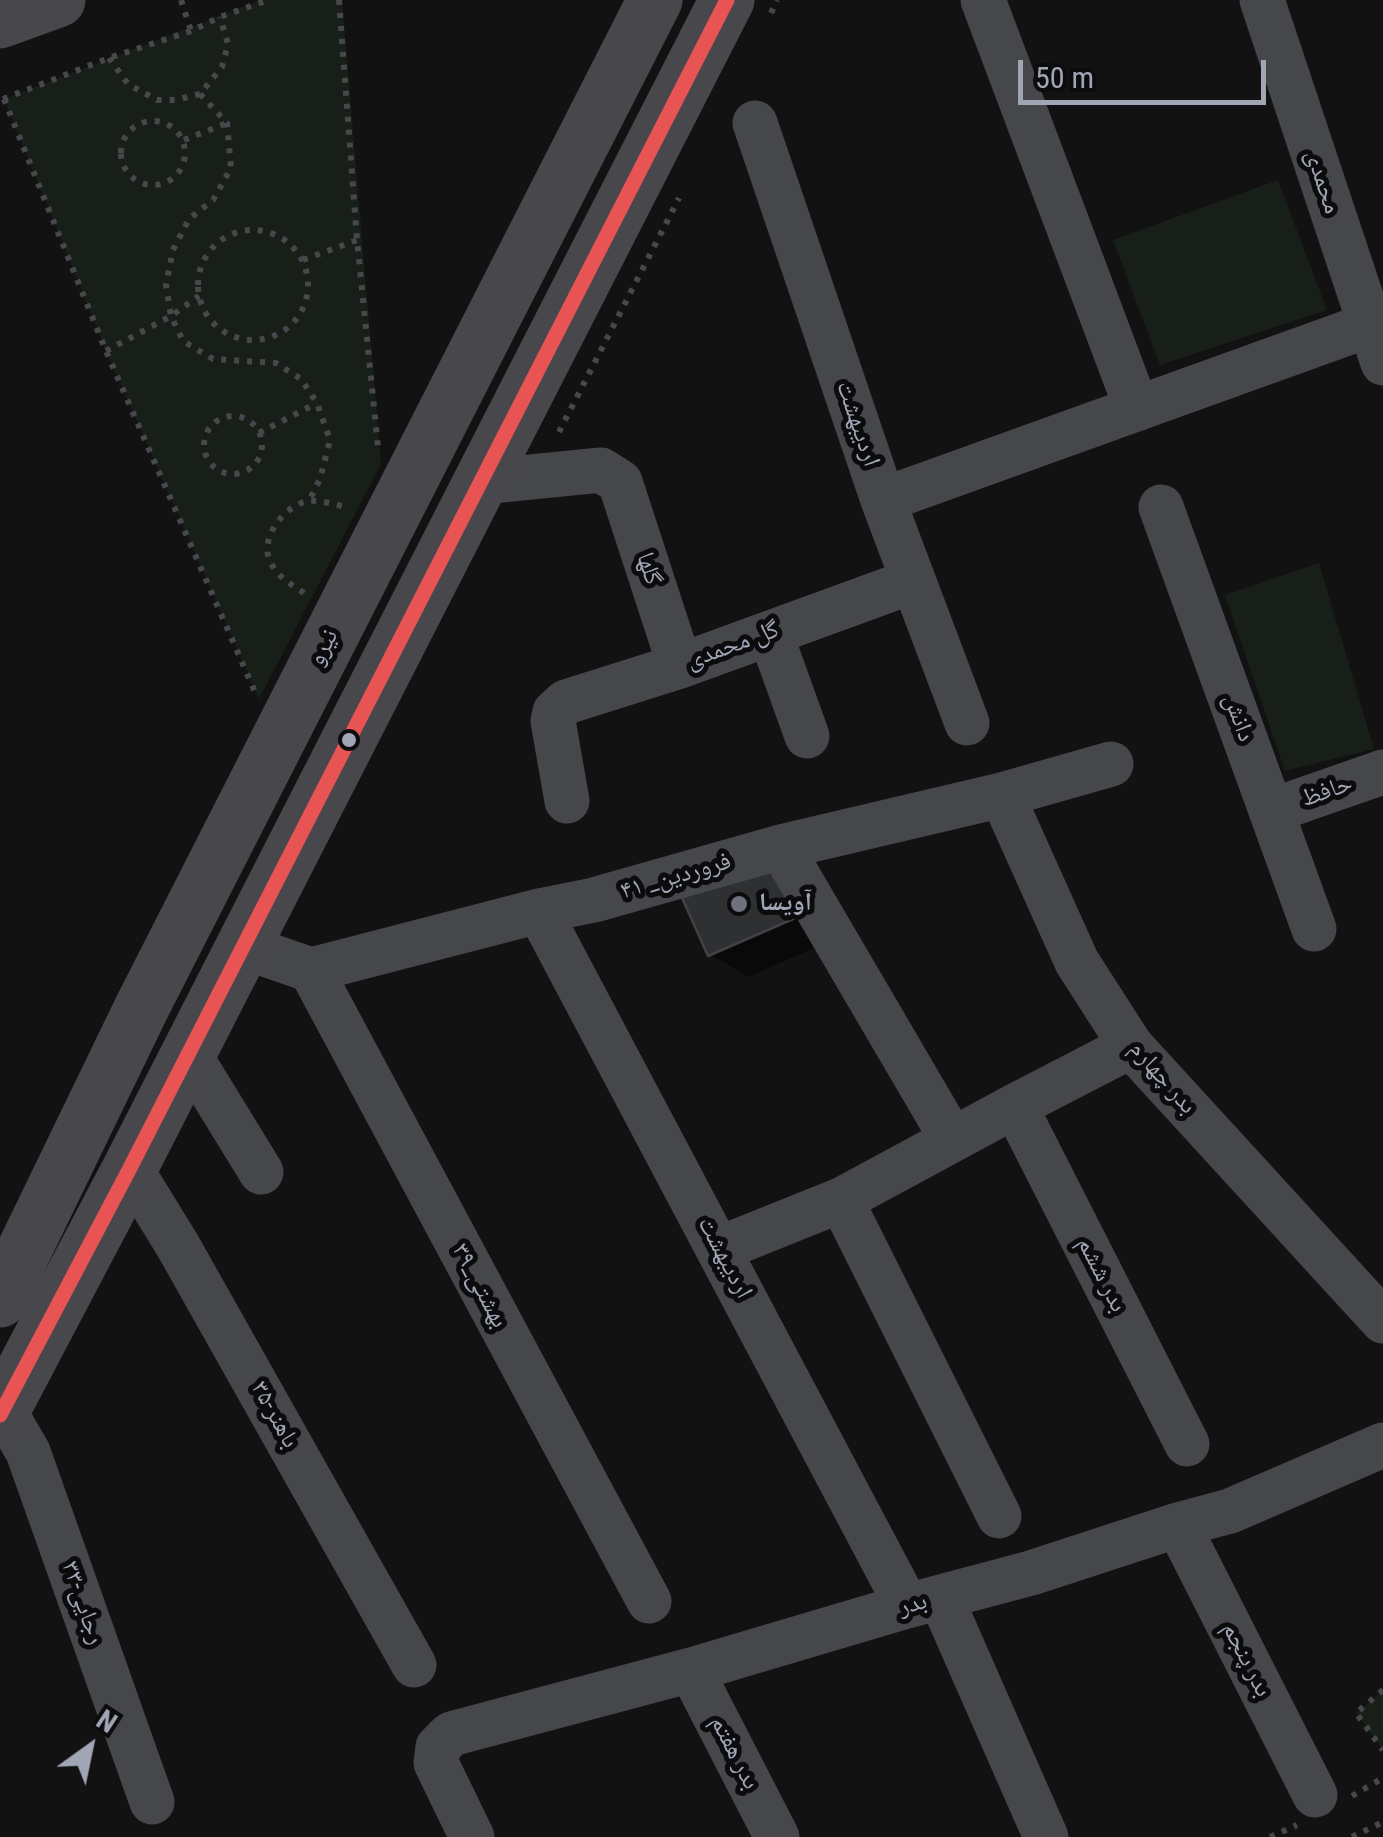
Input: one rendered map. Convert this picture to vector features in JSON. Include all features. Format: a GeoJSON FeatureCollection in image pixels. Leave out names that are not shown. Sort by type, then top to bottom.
{"type":"FeatureCollection","features":[{"type":"Feature","properties":{"kind":"main road"},"geometry":{"type":"LineString","coordinates":[[0,22],[58,0]]}},
{"type":"Feature","properties":{"kind":"main road","name":"نیرو"},"geometry":{"type":"LineString","coordinates":[[3,1282],[655,0]]}},
{"type":"Feature","properties":{"kind":"main road"},"geometry":{"type":"LineString","coordinates":[[2,1412],[727,0]]}},
{"type":"Feature","properties":{"kind":"street"},"geometry":{"type":"LineString","coordinates":[[983,0],[1137,409]]}},
{"type":"Feature","properties":{"kind":"street","name":"محمدی"},"geometry":{"type":"LineString","coordinates":[[1264,1],[1376,344]]}},
{"type":"Feature","properties":{"kind":"street","name":"اردیبهشت"},"geometry":{"type":"LineString","coordinates":[[755,123],[883,500],[966,723]]}},
{"type":"Feature","properties":{"kind":"street"},"geometry":{"type":"LineString","coordinates":[[883,500],[1137,409],[1376,344]]}},
{"type":"Feature","properties":{"kind":"street","name":"گلها"},"geometry":{"type":"LineString","coordinates":[[481,482],[601,470],[620,482],[680,666]]}},
{"type":"Feature","properties":{"kind":"street","name":"دانش"},"geometry":{"type":"LineString","coordinates":[[1161,507],[1314,928]]}},
{"type":"Feature","properties":{"kind":"street","name":"گل محمدی"},"geometry":{"type":"LineString","coordinates":[[568,802],[553,721],[555,712],[566,702],[680,666],[913,581]]}},
{"type":"Feature","properties":{"kind":"street"},"geometry":{"type":"LineString","coordinates":[[770,633],[807,736]]}},
{"type":"Feature","properties":{"kind":"street","name":"۴۱ _فروردین"},"geometry":{"type":"LineString","coordinates":[[311,970],[1111,764]]}},
{"type":"Feature","properties":{"kind":"street","name":"حافظ"},"geometry":{"type":"LineString","coordinates":[[1272,811],[1383,772]]}},
{"type":"Feature","properties":{"kind":"street","name":"بدر چهارم"},"geometry":{"type":"LineString","coordinates":[[1002,795],[1076,962],[1131,1046],[1383,1321]]}},
{"type":"Feature","properties":{"kind":"street"},"geometry":{"type":"LineString","coordinates":[[781,847],[952,1139]]}},
{"type":"Feature","properties":{"kind":"street","name":"اردیبهشت"},"geometry":{"type":"LineString","coordinates":[[539,911],[719,1249],[924,1602]]}},
{"type":"Feature","properties":{"kind":"street"},"geometry":{"type":"LineString","coordinates":[[242,946],[311,970]]}},
{"type":"Feature","properties":{"kind":"street","name":"۳۹_بهشتی"},"geometry":{"type":"LineString","coordinates":[[311,970],[649,1602]]}},
{"type":"Feature","properties":{"kind":"street"},"geometry":{"type":"LineString","coordinates":[[719,1249],[841,1200],[1131,1046]]}},
{"type":"Feature","properties":{"kind":"street"},"geometry":{"type":"LineString","coordinates":[[188,1054],[261,1172]]}},
{"type":"Feature","properties":{"kind":"street","name":"بدر ششم"},"geometry":{"type":"LineString","coordinates":[[1015,1106],[1187,1444]]}},
{"type":"Feature","properties":{"kind":"street","name":"۳۵-باهنر"},"geometry":{"type":"LineString","coordinates":[[130,1168],[414,1665]]}},
{"type":"Feature","properties":{"kind":"street"},"geometry":{"type":"LineString","coordinates":[[841,1200],[999,1516]]}},
{"type":"Feature","properties":{"kind":"street"},"geometry":{"type":"LineString","coordinates":[[3,1282],[56,1310]]}},
{"type":"Feature","properties":{"kind":"street","name":"۳۳-رجایی"},"geometry":{"type":"LineString","coordinates":[[2,1412],[28,1452],[152,1802]]}},
{"type":"Feature","properties":{"kind":"street","name":"بدر"},"geometry":{"type":"LineString","coordinates":[[472,1837],[436,1763],[438,1746],[451,1734],[691,1670],[1230,1511],[1383,1445]]}},
{"type":"Feature","properties":{"kind":"street","name":"بدر پنجم"},"geometry":{"type":"LineString","coordinates":[[1178,1525],[1315,1794]]}},
{"type":"Feature","properties":{"kind":"street"},"geometry":{"type":"LineString","coordinates":[[924,1602],[1046,1837]]}},
{"type":"Feature","properties":{"kind":"street","name":"بدر هفتم"},"geometry":{"type":"LineString","coordinates":[[691,1670],[777,1837]]}},
{"type":"Feature","properties":{"kind":"path"},"geometry":{"type":"LineString","coordinates":[[181,0],[190,31]]}},
{"type":"Feature","properties":{"kind":"path"},"geometry":{"type":"LineString","coordinates":[[268,0],[2,100],[106,351],[258,699],[268,683]]}},
{"type":"Feature","properties":{"kind":"path"},"geometry":{"type":"LineString","coordinates":[[338,0],[380,458]]}},
{"type":"Feature","properties":{"kind":"path"},"geometry":{"type":"LineString","coordinates":[[109,58],[128,84],[157,100],[200,94],[222,68],[228,44],[220,18]]}},
{"type":"Feature","properties":{"kind":"path"},"geometry":{"type":"LineString","coordinates":[[200,94],[227,123],[230,168],[214,200],[190,219],[173,250],[166,285],[170,316],[183,341],[213,359],[276,364],[301,379],[317,403],[330,440],[320,479],[309,501]]}},
{"type":"Feature","properties":{"kind":"path"},"geometry":{"type":"LineString","coordinates":[[144,122],[165,123],[184,140],[186,158],[176,177],[167,183],[156,186],[136,181],[122,164],[120,154],[127,134],[144,122]]}},
{"type":"Feature","properties":{"kind":"path"},"geometry":{"type":"LineString","coordinates":[[184,140],[227,123]]}},
{"type":"Feature","properties":{"kind":"path"},"geometry":{"type":"LineString","coordinates":[[243,230],[278,235],[293,245],[304,260],[309,278],[308,298],[301,315],[288,329],[271,338],[234,337],[218,328],[206,314],[199,296],[202,261],[212,246],[226,235],[243,230]]}},
{"type":"Feature","properties":{"kind":"path"},"geometry":{"type":"LineString","coordinates":[[304,260],[358,240]]}},
{"type":"Feature","properties":{"kind":"path"},"geometry":{"type":"LineString","coordinates":[[106,351],[199,296]]}},
{"type":"Feature","properties":{"kind":"path"},"geometry":{"type":"LineString","coordinates":[[260,433],[317,403]]}},
{"type":"Feature","properties":{"kind":"path"},"geometry":{"type":"LineString","coordinates":[[236,416],[246,419],[260,433],[258,460],[244,472],[217,470],[206,456],[205,436],[217,421],[236,416]]}},
{"type":"Feature","properties":{"kind":"path"},"geometry":{"type":"LineString","coordinates":[[315,602],[280,577],[270,563],[267,554],[272,530],[294,507],[309,501],[355,510]]}},
{"type":"Feature","properties":{"kind":"path"},"geometry":{"type":"LineString","coordinates":[[1383,1690],[1356,1712],[1383,1750]]}},
{"type":"Feature","properties":{"kind":"path"},"geometry":{"type":"LineString","coordinates":[[1352,1837],[1383,1822]]}},
{"type":"Feature","properties":{"kind":"shaded area"},"geometry":{"type":"Polygon","coordinates":[[[261,0],[342,0],[381,464],[259,699],[106,351],[4,99],[261,0]]]}},
{"type":"Feature","properties":{"kind":"shaded area"},"geometry":{"type":"Polygon","coordinates":[[[1278,180],[1327,310],[1160,365],[1113,240],[1278,180]]]}},
{"type":"Feature","properties":{"kind":"shaded area"},"geometry":{"type":"Polygon","coordinates":[[[1319,563],[1374,749],[1285,771],[1225,595],[1319,563]]]}},
{"type":"Feature","properties":{"kind":"shaded area"},"geometry":{"type":"Polygon","coordinates":[[[1383,1690],[1383,1750],[1356,1713],[1383,1690]]]}},
{"type":"Feature","properties":{"kind":"building","name":"آویسا"},"geometry":{"type":"Polygon","coordinates":[[[776,859],[800,916],[708,956],[679,891],[776,859]]]}},
{"type":"Feature","properties":{"kind":"transit line"},"geometry":{"type":"LineString","coordinates":[[0,1415],[727,0]]}},
{"type":"Feature","properties":{"kind":"place","name":"آویسا"},"geometry":{"type":"Point","coordinates":[739,904]}}]}
